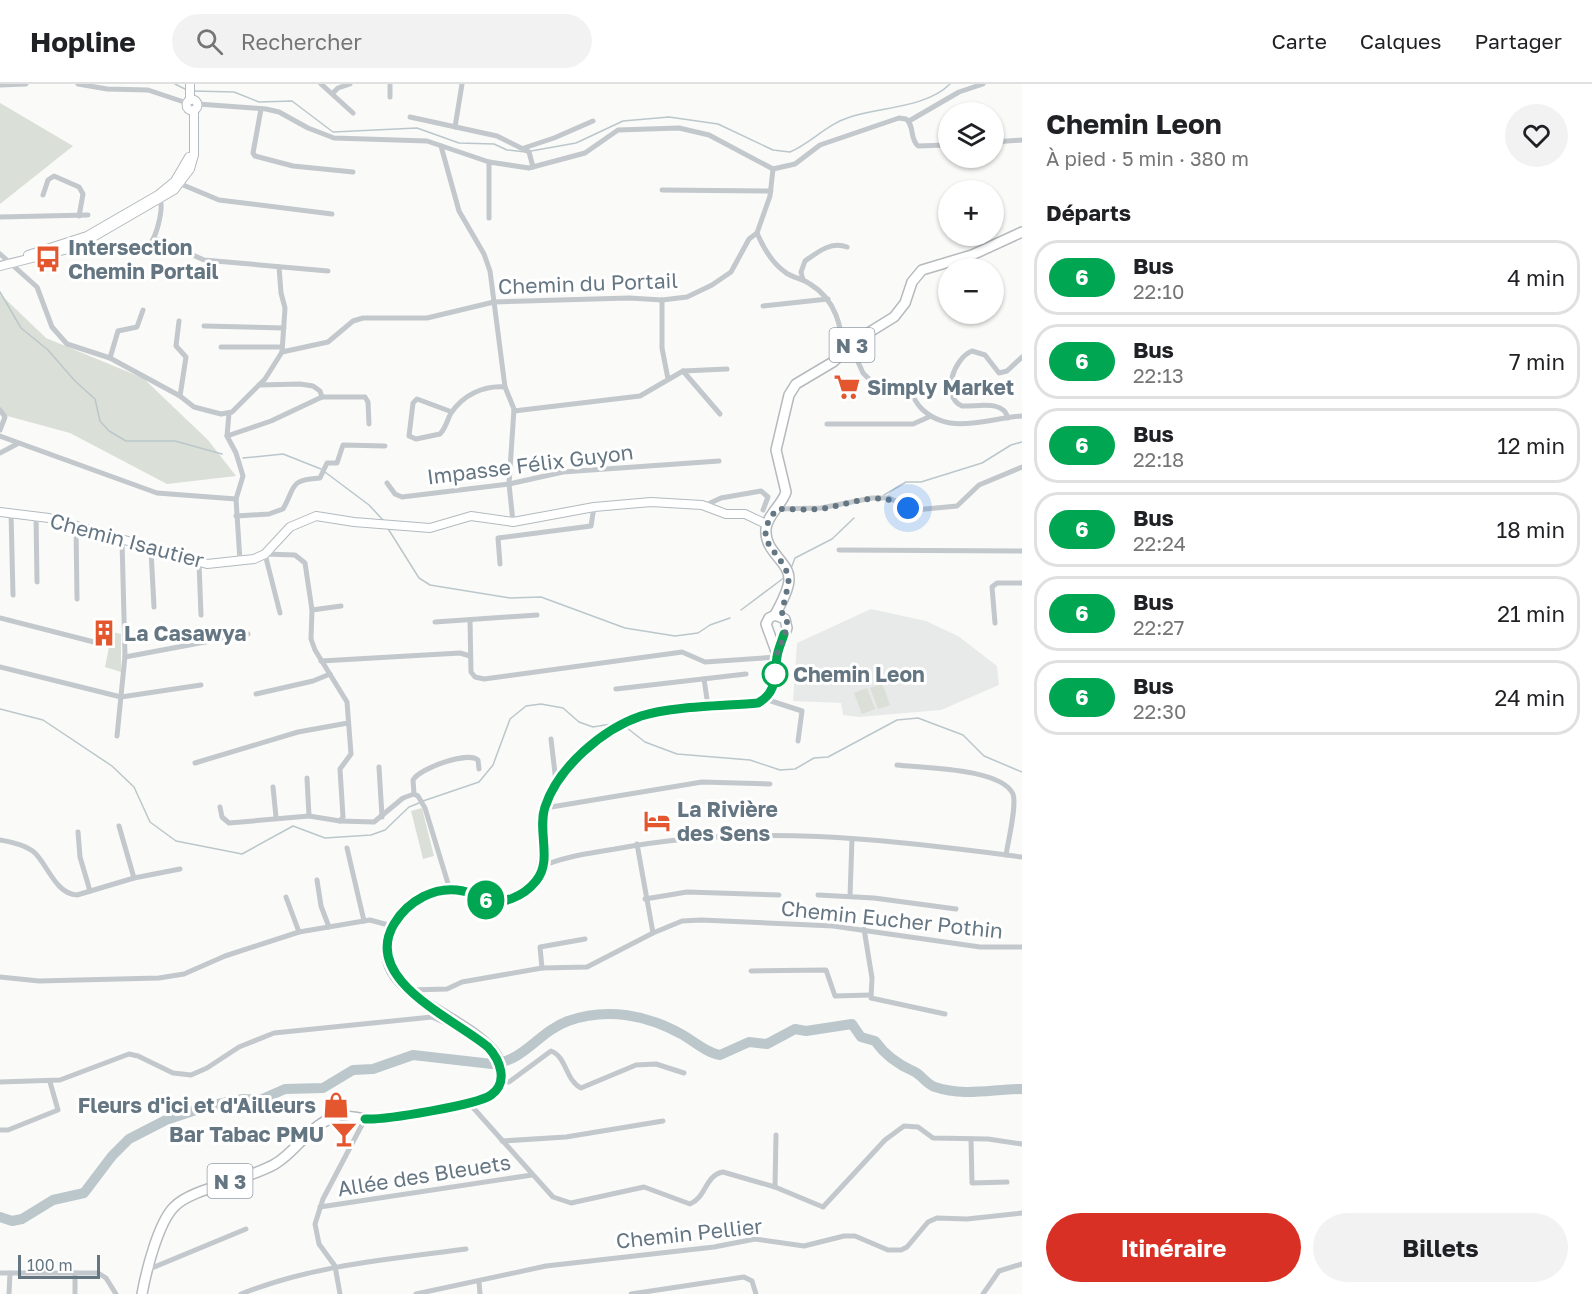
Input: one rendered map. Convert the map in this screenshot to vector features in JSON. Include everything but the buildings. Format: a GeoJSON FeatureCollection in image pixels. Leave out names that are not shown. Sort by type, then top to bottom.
{"type":"FeatureCollection","features":[{"type":"Feature","properties":{"kind":"main road"},"geometry":{"type":"LineString","coordinates":[[0,266],[6,262],[76,247],[160,197],[177,183],[190,169],[194,154],[192,84]]}},
{"type":"Feature","properties":{"kind":"main road","name":"N 3"},"geometry":{"type":"LineString","coordinates":[[766,524],[785,497],[787,486],[776,450],[789,395],[800,380],[833,362],[851,346],[900,311],[912,282],[922,270],[972,255],[1022,232]]}},
{"type":"Feature","properties":{"kind":"main road"},"geometry":{"type":"LineString","coordinates":[[265,554],[290,527],[307,518],[325,516],[382,525],[430,528],[471,516],[513,522],[594,507],[651,502],[702,505],[726,514],[746,514],[766,524],[767,542],[785,569],[789,582],[778,615]]}},
{"type":"Feature","properties":{"kind":"main road","name":"Chemin Isautier"},"geometry":{"type":"LineString","coordinates":[[0,512],[36,515],[76,525],[199,563],[240,561],[265,554]]}},
{"type":"Feature","properties":{"kind":"main road"},"geometry":{"type":"LineString","coordinates":[[501,1080],[496,1055],[410,990],[391,969],[387,950],[392,927],[412,903],[423,896],[450,890],[466,891],[484,900],[505,900],[526,891],[535,882],[544,865],[544,808],[556,783],[585,752],[615,729],[627,722],[654,713],[758,703],[765,699],[774,686],[777,655],[788,625],[778,615]]}},
{"type":"Feature","properties":{"kind":"main road"},"geometry":{"type":"LineString","coordinates":[[777,655],[766,624],[769,618],[778,615]]}},
{"type":"Feature","properties":{"kind":"main road"},"geometry":{"type":"LineString","coordinates":[[771,635],[784,634]]}},
{"type":"Feature","properties":{"kind":"main road","name":"N 3"},"geometry":{"type":"LineString","coordinates":[[142,1294],[147,1270],[165,1222],[178,1204],[277,1163],[306,1135],[333,1118],[349,1116],[365,1119],[386,1118],[468,1102],[490,1096],[501,1080]]}},
{"type":"Feature","properties":{"kind":"street"},"geometry":{"type":"LineString","coordinates":[[0,86],[26,84]]}},
{"type":"Feature","properties":{"kind":"street"},"geometry":{"type":"LineString","coordinates":[[78,84],[107,89],[148,90],[192,102],[279,112],[308,128],[334,138],[413,140],[441,146],[489,162],[533,167],[585,153],[618,130],[673,128],[709,135],[773,169],[795,164],[820,145],[863,129],[899,118],[909,121],[959,92],[983,84]]}},
{"type":"Feature","properties":{"kind":"street"},"geometry":{"type":"LineString","coordinates":[[321,84],[353,113]]}},
{"type":"Feature","properties":{"kind":"street"},"geometry":{"type":"LineString","coordinates":[[333,93],[338,88],[350,84]]}},
{"type":"Feature","properties":{"kind":"street"},"geometry":{"type":"LineString","coordinates":[[390,84],[390,97]]}},
{"type":"Feature","properties":{"kind":"street"},"geometry":{"type":"LineString","coordinates":[[454,127],[462,84]]}},
{"type":"Feature","properties":{"kind":"street"},"geometry":{"type":"LineString","coordinates":[[261,109],[253,153],[255,156],[293,166],[353,172]]}},
{"type":"Feature","properties":{"kind":"street"},"geometry":{"type":"LineString","coordinates":[[410,117],[497,136],[529,152],[533,167]]}},
{"type":"Feature","properties":{"kind":"street"},"geometry":{"type":"LineString","coordinates":[[524,148],[593,121]]}},
{"type":"Feature","properties":{"kind":"street"},"geometry":{"type":"LineString","coordinates":[[909,121],[913,140],[918,146],[938,145]]}},
{"type":"Feature","properties":{"kind":"street"},"geometry":{"type":"LineString","coordinates":[[1004,141],[1022,140]]}},
{"type":"Feature","properties":{"kind":"street"},"geometry":{"type":"LineString","coordinates":[[441,146],[459,212],[484,254],[490,272],[505,387],[514,411],[509,484],[513,522]]}},
{"type":"Feature","properties":{"kind":"street"},"geometry":{"type":"LineString","coordinates":[[489,162],[489,218]]}},
{"type":"Feature","properties":{"kind":"street","name":"Chemin du Portail"},"geometry":{"type":"LineString","coordinates":[[221,347],[282,349],[328,342],[360,319],[427,318],[494,302],[629,298],[662,300],[687,297],[712,285],[731,272],[749,239],[758,233],[771,191],[773,169]]}},
{"type":"Feature","properties":{"kind":"street"},"geometry":{"type":"LineString","coordinates":[[44,195],[48,180],[54,176],[80,187],[83,194],[79,216]]}},
{"type":"Feature","properties":{"kind":"street"},"geometry":{"type":"LineString","coordinates":[[177,183],[219,200],[332,214]]}},
{"type":"Feature","properties":{"kind":"street"},"geometry":{"type":"LineString","coordinates":[[662,190],[771,191]]}},
{"type":"Feature","properties":{"kind":"street"},"geometry":{"type":"LineString","coordinates":[[145,248],[152,244],[154,238],[160,197]]}},
{"type":"Feature","properties":{"kind":"street"},"geometry":{"type":"LineString","coordinates":[[0,217],[88,215]]}},
{"type":"Feature","properties":{"kind":"street"},"geometry":{"type":"LineString","coordinates":[[758,233],[776,264],[784,272],[812,284],[828,299],[843,335],[842,354]]}},
{"type":"Feature","properties":{"kind":"street"},"geometry":{"type":"LineString","coordinates":[[154,238],[204,260],[328,271]]}},
{"type":"Feature","properties":{"kind":"street"},"geometry":{"type":"LineString","coordinates":[[803,280],[801,272],[805,261],[831,245],[838,244],[847,247]]}},
{"type":"Feature","properties":{"kind":"street"},"geometry":{"type":"LineString","coordinates":[[0,254],[6,262],[24,273],[40,291],[47,316],[59,337],[77,350],[110,358],[180,396],[194,407],[209,412],[229,413]]}},
{"type":"Feature","properties":{"kind":"street"},"geometry":{"type":"LineString","coordinates":[[240,561],[236,499],[243,476],[236,453],[227,436],[229,413],[259,385],[282,349],[285,308],[279,267]]}},
{"type":"Feature","properties":{"kind":"street"},"geometry":{"type":"LineString","coordinates":[[763,306],[828,299]]}},
{"type":"Feature","properties":{"kind":"street"},"geometry":{"type":"LineString","coordinates":[[662,300],[662,348],[668,379]]}},
{"type":"Feature","properties":{"kind":"street"},"geometry":{"type":"LineString","coordinates":[[110,358],[118,331],[137,327],[143,310]]}},
{"type":"Feature","properties":{"kind":"street"},"geometry":{"type":"LineString","coordinates":[[179,321],[176,346],[186,357],[180,396]]}},
{"type":"Feature","properties":{"kind":"street"},"geometry":{"type":"LineString","coordinates":[[204,326],[284,328]]}},
{"type":"Feature","properties":{"kind":"street"},"geometry":{"type":"LineString","coordinates":[[851,346],[863,373],[871,381],[907,388],[919,406],[931,416],[949,424],[1022,416]]}},
{"type":"Feature","properties":{"kind":"street"},"geometry":{"type":"LineString","coordinates":[[1008,418],[1006,410],[999,406],[957,404],[952,394],[954,372],[960,359],[972,351],[985,355],[999,372],[1007,371],[1022,357]]}},
{"type":"Feature","properties":{"kind":"street"},"geometry":{"type":"LineString","coordinates":[[514,411],[640,396],[682,372],[728,369]]}},
{"type":"Feature","properties":{"kind":"street"},"geometry":{"type":"LineString","coordinates":[[682,372],[720,414]]}},
{"type":"Feature","properties":{"kind":"street"},"geometry":{"type":"LineString","coordinates":[[259,385],[313,386],[320,391],[322,397]]}},
{"type":"Feature","properties":{"kind":"street"},"geometry":{"type":"LineString","coordinates":[[452,412],[420,398],[414,401],[409,432],[411,438],[417,439],[440,434],[452,412],[468,396],[480,389],[505,387]]}},
{"type":"Feature","properties":{"kind":"street"},"geometry":{"type":"LineString","coordinates":[[227,436],[271,421],[322,397],[365,397],[368,402],[369,424]]}},
{"type":"Feature","properties":{"kind":"street"},"geometry":{"type":"LineString","coordinates":[[0,410],[5,417],[0,430]]}},
{"type":"Feature","properties":{"kind":"street"},"geometry":{"type":"LineString","coordinates":[[827,424],[914,424],[931,416]]}},
{"type":"Feature","properties":{"kind":"street"},"geometry":{"type":"LineString","coordinates":[[0,436],[157,493],[236,499]]}},
{"type":"Feature","properties":{"kind":"street"},"geometry":{"type":"LineString","coordinates":[[0,453],[17,444]]}},
{"type":"Feature","properties":{"kind":"street"},"geometry":{"type":"LineString","coordinates":[[236,516],[269,514],[281,510],[294,485],[305,480],[320,478],[327,464],[337,463],[342,445],[385,446]]}},
{"type":"Feature","properties":{"kind":"street","name":"Impasse Félix Guyon"},"geometry":{"type":"LineString","coordinates":[[387,483],[395,494],[402,497],[509,484],[528,477],[563,472],[719,461]]}},
{"type":"Feature","properties":{"kind":"street"},"geometry":{"type":"LineString","coordinates":[[777,509],[822,508],[872,498],[889,498],[915,510],[957,506],[979,485],[1022,468]]}},
{"type":"Feature","properties":{"kind":"street"},"geometry":{"type":"LineString","coordinates":[[702,505],[711,504],[721,498],[762,491],[768,496],[763,510]]}},
{"type":"Feature","properties":{"kind":"street"},"geometry":{"type":"LineString","coordinates":[[500,564],[498,538],[591,526],[594,507]]}},
{"type":"Feature","properties":{"kind":"street"},"geometry":{"type":"LineString","coordinates":[[11,513],[13,595]]}},
{"type":"Feature","properties":{"kind":"street"},"geometry":{"type":"LineString","coordinates":[[36,515],[37,582]]}},
{"type":"Feature","properties":{"kind":"street"},"geometry":{"type":"LineString","coordinates":[[76,525],[77,599]]}},
{"type":"Feature","properties":{"kind":"street"},"geometry":{"type":"LineString","coordinates":[[117,736],[125,657],[122,540]]}},
{"type":"Feature","properties":{"kind":"street"},"geometry":{"type":"LineString","coordinates":[[151,550],[154,607]]}},
{"type":"Feature","properties":{"kind":"street"},"geometry":{"type":"LineString","coordinates":[[839,550],[1022,551]]}},
{"type":"Feature","properties":{"kind":"street"},"geometry":{"type":"LineString","coordinates":[[280,613],[265,554],[300,558],[305,563],[312,610],[311,639],[321,661],[347,702],[351,754],[340,769],[343,815],[340,820]]}},
{"type":"Feature","properties":{"kind":"street"},"geometry":{"type":"LineString","coordinates":[[199,563],[201,615]]}},
{"type":"Feature","properties":{"kind":"street"},"geometry":{"type":"LineString","coordinates":[[995,623],[992,587],[997,584],[1022,583]]}},
{"type":"Feature","properties":{"kind":"street"},"geometry":{"type":"LineString","coordinates":[[312,610],[341,606]]}},
{"type":"Feature","properties":{"kind":"street"},"geometry":{"type":"LineString","coordinates":[[435,622],[537,615]]}},
{"type":"Feature","properties":{"kind":"street"},"geometry":{"type":"LineString","coordinates":[[0,618],[94,642]]}},
{"type":"Feature","properties":{"kind":"street"},"geometry":{"type":"LineString","coordinates":[[470,620],[471,672],[475,677],[483,679],[682,652],[705,662],[777,655]]}},
{"type":"Feature","properties":{"kind":"street"},"geometry":{"type":"LineString","coordinates":[[125,657],[248,634]]}},
{"type":"Feature","properties":{"kind":"street"},"geometry":{"type":"LineString","coordinates":[[321,661],[460,653],[470,656]]}},
{"type":"Feature","properties":{"kind":"street"},"geometry":{"type":"LineString","coordinates":[[0,667],[121,697],[201,684]]}},
{"type":"Feature","properties":{"kind":"street"},"geometry":{"type":"LineString","coordinates":[[256,694],[313,681],[330,674]]}},
{"type":"Feature","properties":{"kind":"street"},"geometry":{"type":"LineString","coordinates":[[616,689],[746,674]]}},
{"type":"Feature","properties":{"kind":"street"},"geometry":{"type":"LineString","coordinates":[[704,679],[708,708]]}},
{"type":"Feature","properties":{"kind":"street"},"geometry":{"type":"LineString","coordinates":[[765,699],[802,711],[798,741]]}},
{"type":"Feature","properties":{"kind":"street"},"geometry":{"type":"LineString","coordinates":[[195,763],[298,732],[348,723]]}},
{"type":"Feature","properties":{"kind":"street"},"geometry":{"type":"LineString","coordinates":[[551,739],[556,783]]}},
{"type":"Feature","properties":{"kind":"street"},"geometry":{"type":"LineString","coordinates":[[450,890],[425,808],[414,794],[413,780],[420,771],[471,756],[478,760],[479,769]]}},
{"type":"Feature","properties":{"kind":"street"},"geometry":{"type":"LineString","coordinates":[[897,765],[982,774],[1010,790],[1014,800],[1006,855]]}},
{"type":"Feature","properties":{"kind":"street"},"geometry":{"type":"LineString","coordinates":[[379,767],[382,817]]}},
{"type":"Feature","properties":{"kind":"street"},"geometry":{"type":"LineString","coordinates":[[307,778],[309,816]]}},
{"type":"Feature","properties":{"kind":"street"},"geometry":{"type":"LineString","coordinates":[[544,808],[702,782],[770,784]]}},
{"type":"Feature","properties":{"kind":"street"},"geometry":{"type":"LineString","coordinates":[[273,787],[276,818]]}},
{"type":"Feature","properties":{"kind":"street"},"geometry":{"type":"LineString","coordinates":[[220,807],[222,817],[229,823],[309,816],[367,824],[382,817],[403,798],[414,794]]}},
{"type":"Feature","properties":{"kind":"street"},"geometry":{"type":"LineString","coordinates":[[119,826],[134,878]]}},
{"type":"Feature","properties":{"kind":"street"},"geometry":{"type":"LineString","coordinates":[[78,832],[80,857],[90,891]]}},
{"type":"Feature","properties":{"kind":"street"},"geometry":{"type":"LineString","coordinates":[[544,865],[572,855],[637,844],[722,834],[902,841],[1022,857]]}},
{"type":"Feature","properties":{"kind":"street"},"geometry":{"type":"LineString","coordinates":[[850,896],[852,839]]}},
{"type":"Feature","properties":{"kind":"street"},"geometry":{"type":"LineString","coordinates":[[0,840],[27,848],[35,854],[62,889],[70,894],[90,891],[134,878],[180,870]]}},
{"type":"Feature","properties":{"kind":"street"},"geometry":{"type":"LineString","coordinates":[[637,844],[645,899],[653,933]]}},
{"type":"Feature","properties":{"kind":"street"},"geometry":{"type":"LineString","coordinates":[[347,848],[364,921]]}},
{"type":"Feature","properties":{"kind":"street"},"geometry":{"type":"LineString","coordinates":[[317,880],[321,906],[329,927]]}},
{"type":"Feature","properties":{"kind":"street"},"geometry":{"type":"LineString","coordinates":[[645,899],[687,892],[778,895]]}},
{"type":"Feature","properties":{"kind":"street"},"geometry":{"type":"LineString","coordinates":[[818,895],[850,896],[956,909]]}},
{"type":"Feature","properties":{"kind":"street"},"geometry":{"type":"LineString","coordinates":[[286,897],[299,932]]}},
{"type":"Feature","properties":{"kind":"street","name":"Chemin Eucher Pothin"},"geometry":{"type":"LineString","coordinates":[[410,990],[447,989],[462,982],[542,968],[586,967],[682,921],[701,920],[864,929],[980,947],[1022,947]]}},
{"type":"Feature","properties":{"kind":"street"},"geometry":{"type":"LineString","coordinates":[[0,977],[39,981],[159,978],[184,974],[225,956],[299,932],[364,921],[384,922],[392,927]]}},
{"type":"Feature","properties":{"kind":"street"},"geometry":{"type":"LineString","coordinates":[[864,929],[872,978],[870,996]]}},
{"type":"Feature","properties":{"kind":"street"},"geometry":{"type":"LineString","coordinates":[[542,968],[540,947],[585,939]]}},
{"type":"Feature","properties":{"kind":"street"},"geometry":{"type":"LineString","coordinates":[[751,971],[826,970],[835,996],[870,996],[876,1001],[945,1014]]}},
{"type":"Feature","properties":{"kind":"street"},"geometry":{"type":"LineString","coordinates":[[0,1082],[50,1082],[79,1074],[129,1054],[173,1073],[190,1075],[207,1068],[239,1047],[274,1033],[432,1017],[450,1025],[457,1025]]}},
{"type":"Feature","properties":{"kind":"street"},"geometry":{"type":"LineString","coordinates":[[501,1080],[509,1082],[551,1051],[557,1054],[573,1083],[581,1088],[636,1065],[656,1064],[684,1073]]}},
{"type":"Feature","properties":{"kind":"street"},"geometry":{"type":"LineString","coordinates":[[0,1130],[8,1130],[58,1110],[50,1082]]}},
{"type":"Feature","properties":{"kind":"street"},"geometry":{"type":"LineString","coordinates":[[468,1102],[553,1197],[571,1203],[644,1187],[690,1204],[699,1198],[711,1177],[723,1172],[775,1187],[823,1207],[899,1128],[918,1127],[933,1138],[1022,1144]]}},
{"type":"Feature","properties":{"kind":"street"},"geometry":{"type":"LineString","coordinates":[[340,1294],[334,1266],[323,1252],[316,1233],[320,1207],[365,1119]]}},
{"type":"Feature","properties":{"kind":"street"},"geometry":{"type":"LineString","coordinates":[[502,1140],[566,1137],[663,1121]]}},
{"type":"Feature","properties":{"kind":"street"},"geometry":{"type":"LineString","coordinates":[[775,1187],[776,1135]]}},
{"type":"Feature","properties":{"kind":"street"},"geometry":{"type":"LineString","coordinates":[[971,1139],[972,1183],[1007,1182]]}},
{"type":"Feature","properties":{"kind":"street","name":"Allée des Bleuets"},"geometry":{"type":"LineString","coordinates":[[320,1207],[532,1175]]}},
{"type":"Feature","properties":{"kind":"street","name":"Chemin Pellier"},"geometry":{"type":"LineString","coordinates":[[416,1294],[546,1266],[714,1247],[755,1239],[804,1246],[844,1236],[855,1236],[888,1250],[901,1250],[907,1247],[928,1222],[937,1218],[967,1219],[1022,1213]]}},
{"type":"Feature","properties":{"kind":"street"},"geometry":{"type":"LineString","coordinates":[[147,1270],[246,1229]]}},
{"type":"Feature","properties":{"kind":"street"},"geometry":{"type":"LineString","coordinates":[[241,1294],[334,1266],[466,1249]]}},
{"type":"Feature","properties":{"kind":"street"},"geometry":{"type":"LineString","coordinates":[[983,1294],[999,1271],[1022,1264]]}},
{"type":"Feature","properties":{"kind":"street"},"geometry":{"type":"LineString","coordinates":[[0,1273],[102,1275],[116,1294]]}},
{"type":"Feature","properties":{"kind":"street"},"geometry":{"type":"LineString","coordinates":[[9,1294],[10,1273]]}},
{"type":"Feature","properties":{"kind":"street"},"geometry":{"type":"LineString","coordinates":[[75,1273],[75,1294]]}},
{"type":"Feature","properties":{"kind":"street"},"geometry":{"type":"LineString","coordinates":[[631,1294],[663,1287],[744,1277],[752,1281],[756,1294]]}},
{"type":"Feature","properties":{"kind":"street"},"geometry":{"type":"LineString","coordinates":[[478,1282],[480,1294]]}},
{"type":"Feature","properties":{"kind":"street"},"geometry":{"type":"LineString","coordinates":[[260,1287],[261,1294]]}},
{"type":"Feature","properties":{"kind":"shaded area"},"geometry":{"type":"Polygon","coordinates":[[[0,103],[73,146],[0,204],[0,103]]]}},
{"type":"Feature","properties":{"kind":"shaded area"},"geometry":{"type":"Polygon","coordinates":[[[0,294],[46,338],[143,378],[208,440],[236,476],[167,484],[70,433],[0,414],[0,294]]]}},
{"type":"Feature","properties":{"kind":"shaded area"},"geometry":{"type":"Polygon","coordinates":[[[871,609],[926,621],[958,636],[997,666],[999,685],[941,710],[859,717],[843,715],[841,703],[793,701],[797,643],[871,609]]]}},
{"type":"Feature","properties":{"kind":"shaded area"},"geometry":{"type":"Polygon","coordinates":[[[112,632],[121,634],[121,672],[105,667],[112,632]]]}},
{"type":"Feature","properties":{"kind":"shaded area"},"geometry":{"type":"Polygon","coordinates":[[[882,683],[890,705],[878,709],[870,688],[882,683]]]}},
{"type":"Feature","properties":{"kind":"shaded area"},"geometry":{"type":"Polygon","coordinates":[[[867,688],[875,709],[862,714],[854,693],[867,688]]]}},
{"type":"Feature","properties":{"kind":"shaded area"},"geometry":{"type":"Polygon","coordinates":[[[422,808],[434,856],[423,859],[411,811],[422,808]]]}},
{"type":"Feature","properties":{"kind":"waterway"},"geometry":{"type":"LineString","coordinates":[[175,84],[187,90]]}},
{"type":"Feature","properties":{"kind":"waterway"},"geometry":{"type":"LineString","coordinates":[[531,151],[576,143],[623,121],[669,117],[718,124],[773,150],[790,152],[842,120],[916,102],[940,92],[950,84]]}},
{"type":"Feature","properties":{"kind":"waterway"},"geometry":{"type":"LineString","coordinates":[[194,91],[234,92],[259,102],[292,101],[333,132],[417,128],[459,143],[494,144],[507,150],[526,152]]}},
{"type":"Feature","properties":{"kind":"waterway"},"geometry":{"type":"LineString","coordinates":[[0,292],[21,328],[48,350],[75,381],[95,399],[100,421],[109,431],[126,441],[175,441],[222,454]]}},
{"type":"Feature","properties":{"kind":"waterway"},"geometry":{"type":"LineString","coordinates":[[884,495],[906,482],[921,482],[982,463],[1011,445],[1022,442]]}},
{"type":"Feature","properties":{"kind":"waterway"},"geometry":{"type":"LineString","coordinates":[[243,458],[283,454],[321,469]]}},
{"type":"Feature","properties":{"kind":"waterway"},"geometry":{"type":"LineString","coordinates":[[325,472],[369,505],[383,520]]}},
{"type":"Feature","properties":{"kind":"waterway"},"geometry":{"type":"LineString","coordinates":[[790,571],[795,558],[832,539],[854,518]]}},
{"type":"Feature","properties":{"kind":"waterway"},"geometry":{"type":"LineString","coordinates":[[387,527],[419,578],[430,585],[510,598],[541,597],[625,628],[675,636],[698,633],[710,625],[730,618]]}},
{"type":"Feature","properties":{"kind":"waterway"},"geometry":{"type":"LineString","coordinates":[[741,610],[785,577]]}},
{"type":"Feature","properties":{"kind":"waterway"},"geometry":{"type":"LineString","coordinates":[[423,801],[479,782],[493,765],[510,719],[526,706],[541,704],[563,708],[579,722],[593,727],[617,723]]}},
{"type":"Feature","properties":{"kind":"waterway"},"geometry":{"type":"LineString","coordinates":[[0,709],[43,720],[112,766],[134,787],[150,822],[176,841],[242,854],[293,826],[325,838],[371,835],[385,830],[409,807],[419,803]]}},
{"type":"Feature","properties":{"kind":"waterway"},"geometry":{"type":"LineString","coordinates":[[627,728],[645,742],[677,754],[750,760],[780,770],[795,769],[814,758],[828,757],[897,720],[918,718],[963,735],[984,756],[1022,772]]}},
{"type":"Feature","properties":{"kind":"waterway"},"geometry":{"type":"LineString","coordinates":[[0,1217],[12,1221],[22,1219],[53,1200],[84,1193],[112,1156],[129,1139],[166,1120],[208,1106],[243,1099],[260,1100],[285,1089],[323,1088],[353,1070],[373,1069],[413,1055],[492,1064],[504,1062],[523,1052],[557,1026],[598,1014],[627,1015],[656,1022],[710,1052],[720,1055],[749,1042],[767,1044],[795,1029],[806,1031],[852,1024],[861,1037],[875,1041],[892,1059],[916,1072],[935,1087],[957,1092],[1022,1089]]}},
{"type":"Feature","properties":{"kind":"bus line","name":"6"},"geometry":{"type":"LineString","coordinates":[[365,1119],[386,1118],[482,1100],[497,1089],[502,1077],[498,1059],[488,1047],[410,990],[399,981],[391,969],[387,950],[388,937],[400,914],[423,896],[436,892],[466,891],[484,900],[494,901],[516,897],[526,891],[541,874],[544,865],[544,808],[556,783],[574,762],[615,729],[641,716],[758,703],[765,699],[774,686],[777,654],[784,634]]}},
{"type":"Feature","properties":{"kind":"place","name":"Intersection Chemin Portail"},"geometry":{"type":"Point","coordinates":[48,259]}},
{"type":"Feature","properties":{"kind":"place","name":"Simply Market"},"geometry":{"type":"Point","coordinates":[847,387]}},
{"type":"Feature","properties":{"kind":"place","name":"La Casawya"},"geometry":{"type":"Point","coordinates":[104,633]}},
{"type":"Feature","properties":{"kind":"place","name":"Chemin Leon"},"geometry":{"type":"Point","coordinates":[775,674]}},
{"type":"Feature","properties":{"kind":"place","name":"La Rivière des Sens"},"geometry":{"type":"Point","coordinates":[657,821]}},
{"type":"Feature","properties":{"kind":"place","name":"Fleurs d'ici et d'Ailleurs"},"geometry":{"type":"Point","coordinates":[336,1105]}},
{"type":"Feature","properties":{"kind":"place","name":"Bar Tabac PMU"},"geometry":{"type":"Point","coordinates":[344,1134]}},
{"type":"Feature","properties":{"kind":"route"},"geometry":{"type":"LineString","coordinates":[[775,674],[777,654],[787,628],[787,622],[782,616],[782,606],[783,596],[789,582],[785,569],[767,542],[766,524],[768,520],[777,509],[822,508],[872,498],[893,499],[908,508]]}}]}
